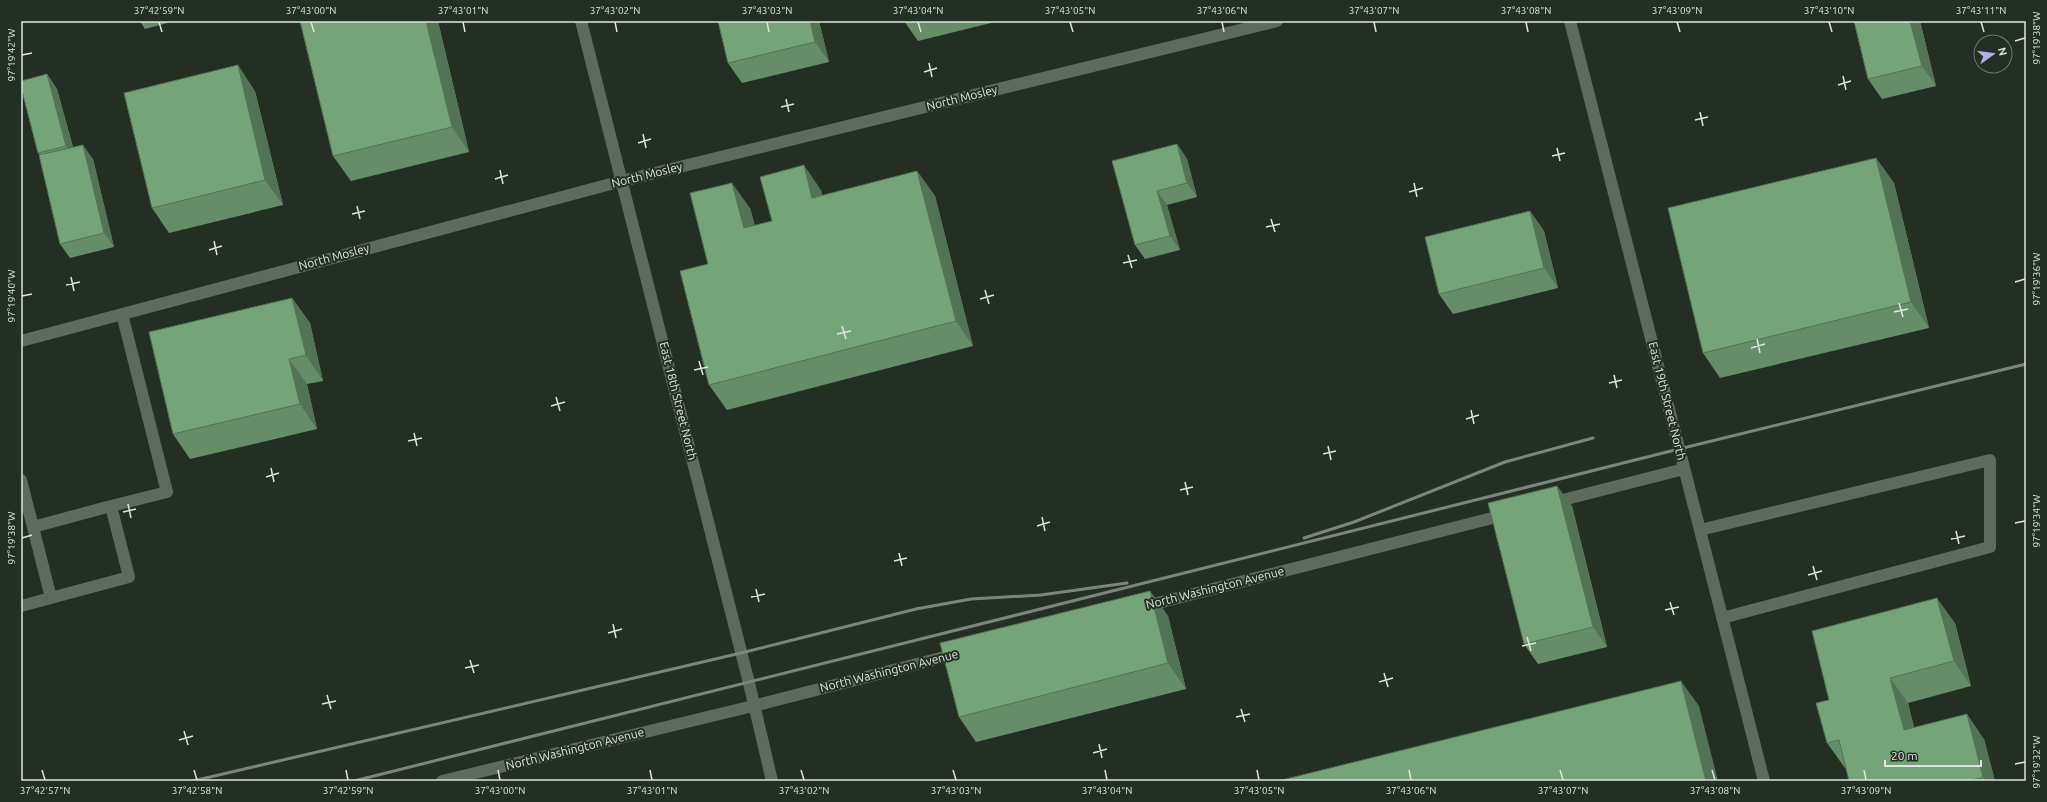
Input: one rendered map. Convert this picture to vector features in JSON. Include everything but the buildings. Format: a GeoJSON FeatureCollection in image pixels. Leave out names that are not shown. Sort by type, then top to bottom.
{"type":"FeatureCollection","features":[{"type":"Feature","properties":{"kind":"street","name":"East 18th Street North"},"geometry":{"type":"LineString","coordinates":[[581,21],[749,683],[753,706],[772,781]]}},
{"type":"Feature","properties":{"kind":"street","name":"North Mosley"},"geometry":{"type":"LineString","coordinates":[[21,341],[622,181],[1277,21]]}},
{"type":"Feature","properties":{"kind":"street","name":"East 19th Street North"},"geometry":{"type":"LineString","coordinates":[[1570,21],[1764,781]]}},
{"type":"Feature","properties":{"kind":"street"},"geometry":{"type":"LineString","coordinates":[[33,527],[167,492],[122,314]]}},
{"type":"Feature","properties":{"kind":"street"},"geometry":{"type":"LineString","coordinates":[[1700,530],[1990,460],[1990,547],[1722,618]]}},
{"type":"Feature","properties":{"kind":"street"},"geometry":{"type":"LineString","coordinates":[[1538,506],[1684,469]]}},
{"type":"Feature","properties":{"kind":"street"},"geometry":{"type":"LineString","coordinates":[[21,480],[51,598]]}},
{"type":"Feature","properties":{"kind":"street"},"geometry":{"type":"LineString","coordinates":[[21,606],[129,577],[111,506]]}},
{"type":"Feature","properties":{"kind":"street","name":"North Washington Avenue"},"geometry":{"type":"LineString","coordinates":[[1130,610],[1523,510]]}},
{"type":"Feature","properties":{"kind":"street","name":"North Washington Avenue"},"geometry":{"type":"LineString","coordinates":[[442,781],[753,706],[969,651]]}},
{"type":"Feature","properties":{"kind":"railway"},"geometry":{"type":"LineString","coordinates":[[354,781],[1679,449],[2026,364]]}},
{"type":"Feature","properties":{"kind":"railway"},"geometry":{"type":"LineString","coordinates":[[1304,538],[1354,522],[1505,462],[1593,438]]}},
{"type":"Feature","properties":{"kind":"railway"},"geometry":{"type":"LineString","coordinates":[[193,781],[741,653],[916,609],[971,599],[1041,595],[1127,583]]}}]}
